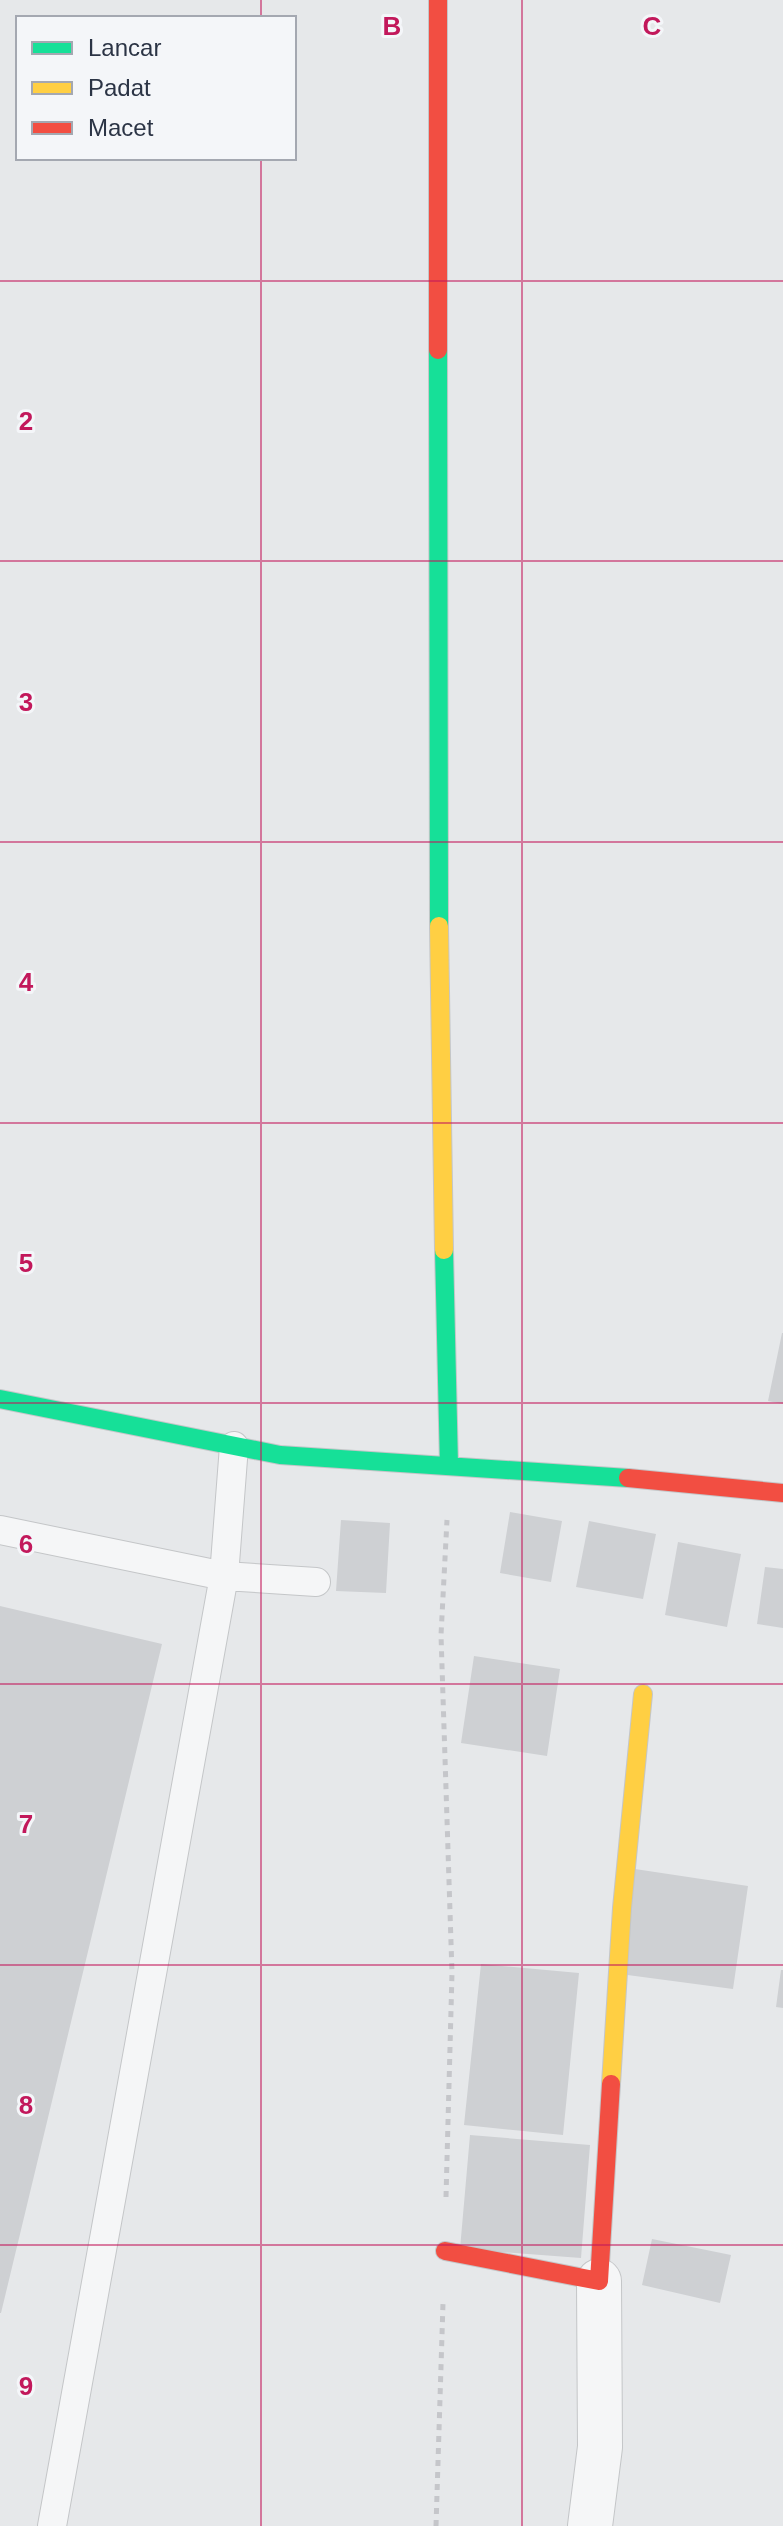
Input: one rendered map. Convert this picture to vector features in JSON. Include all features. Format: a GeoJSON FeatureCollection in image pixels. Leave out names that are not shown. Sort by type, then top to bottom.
{"type":"FeatureCollection","features":[{"type":"Feature","properties":{"kind":"street"},"geometry":{"type":"LineString","coordinates":[[438,0],[439,1003],[449,1466]]}},
{"type":"Feature","properties":{"kind":"street"},"geometry":{"type":"LineString","coordinates":[[0,1399],[280,1455],[568,1472],[783,1493]]}},
{"type":"Feature","properties":{"kind":"street"},"geometry":{"type":"LineString","coordinates":[[590,2526],[600,2447],[599,2281],[622,1908],[643,1694]]}},
{"type":"Feature","properties":{"kind":"street"},"geometry":{"type":"LineString","coordinates":[[445,2251],[599,2281]]}},
{"type":"Feature","properties":{"kind":"lane"},"geometry":{"type":"LineString","coordinates":[[52,2526],[224,1576],[234,1446]]}},
{"type":"Feature","properties":{"kind":"lane"},"geometry":{"type":"LineString","coordinates":[[0,1530],[224,1576],[316,1582]]}},
{"type":"Feature","properties":{"kind":"path"},"geometry":{"type":"LineString","coordinates":[[436,2526],[452,1973],[441,1635],[449,1466]]}},
{"type":"Feature","properties":{"kind":"building"},"geometry":{"type":"Polygon","coordinates":[[[783,1333],[783,1404],[768,1401],[783,1333]]]}},
{"type":"Feature","properties":{"kind":"building"},"geometry":{"type":"Polygon","coordinates":[[[510,1512],[562,1521],[551,1582],[500,1573],[510,1512]]]}},
{"type":"Feature","properties":{"kind":"building"},"geometry":{"type":"Polygon","coordinates":[[[341,1520],[390,1523],[386,1593],[336,1591],[341,1520]]]}},
{"type":"Feature","properties":{"kind":"building"},"geometry":{"type":"Polygon","coordinates":[[[589,1521],[656,1534],[643,1599],[576,1587],[589,1521]]]}},
{"type":"Feature","properties":{"kind":"building"},"geometry":{"type":"Polygon","coordinates":[[[678,1542],[741,1554],[727,1627],[665,1615],[678,1542]]]}},
{"type":"Feature","properties":{"kind":"building"},"geometry":{"type":"Polygon","coordinates":[[[765,1567],[783,1569],[783,1628],[757,1624],[765,1567]]]}},
{"type":"Feature","properties":{"kind":"building"},"geometry":{"type":"Polygon","coordinates":[[[0,1606],[162,1644],[1,2313],[0,2313],[0,1606]]]}},
{"type":"Feature","properties":{"kind":"building"},"geometry":{"type":"Polygon","coordinates":[[[474,1656],[560,1669],[547,1756],[461,1743],[474,1656]]]}},
{"type":"Feature","properties":{"kind":"building"},"geometry":{"type":"Polygon","coordinates":[[[635,1869],[748,1886],[733,1989],[620,1974],[635,1869]]]}},
{"type":"Feature","properties":{"kind":"building"},"geometry":{"type":"Polygon","coordinates":[[[481,1964],[579,1973],[563,2135],[464,2125],[481,1964]]]}},
{"type":"Feature","properties":{"kind":"building"},"geometry":{"type":"Polygon","coordinates":[[[783,1970],[783,2008],[776,2007],[783,1970]]]}},
{"type":"Feature","properties":{"kind":"building"},"geometry":{"type":"Polygon","coordinates":[[[470,2135],[590,2145],[581,2258],[460,2249],[470,2135]]]}},
{"type":"Feature","properties":{"kind":"building"},"geometry":{"type":"Polygon","coordinates":[[[652,2239],[731,2255],[720,2303],[642,2285],[652,2239]]]}},
{"type":"Feature","properties":{"kind":"traffic: fast"},"geometry":{"type":"LineString","coordinates":[[438,350],[439,926]]}},
{"type":"Feature","properties":{"kind":"traffic: fast"},"geometry":{"type":"LineString","coordinates":[[444,1250],[449,1466]]}},
{"type":"Feature","properties":{"kind":"traffic: fast"},"geometry":{"type":"LineString","coordinates":[[0,1399],[280,1455],[628,1478]]}},
{"type":"Feature","properties":{"kind":"traffic: slow"},"geometry":{"type":"LineString","coordinates":[[439,926],[444,1250]]}},
{"type":"Feature","properties":{"kind":"traffic: slow"},"geometry":{"type":"LineString","coordinates":[[611,2084],[622,1908],[643,1694]]}},
{"type":"Feature","properties":{"kind":"traffic: jam"},"geometry":{"type":"LineString","coordinates":[[438,0],[438,350]]}},
{"type":"Feature","properties":{"kind":"traffic: jam"},"geometry":{"type":"LineString","coordinates":[[628,1478],[783,1493]]}},
{"type":"Feature","properties":{"kind":"traffic: jam"},"geometry":{"type":"LineString","coordinates":[[445,2251],[599,2281],[611,2084]]}}]}
